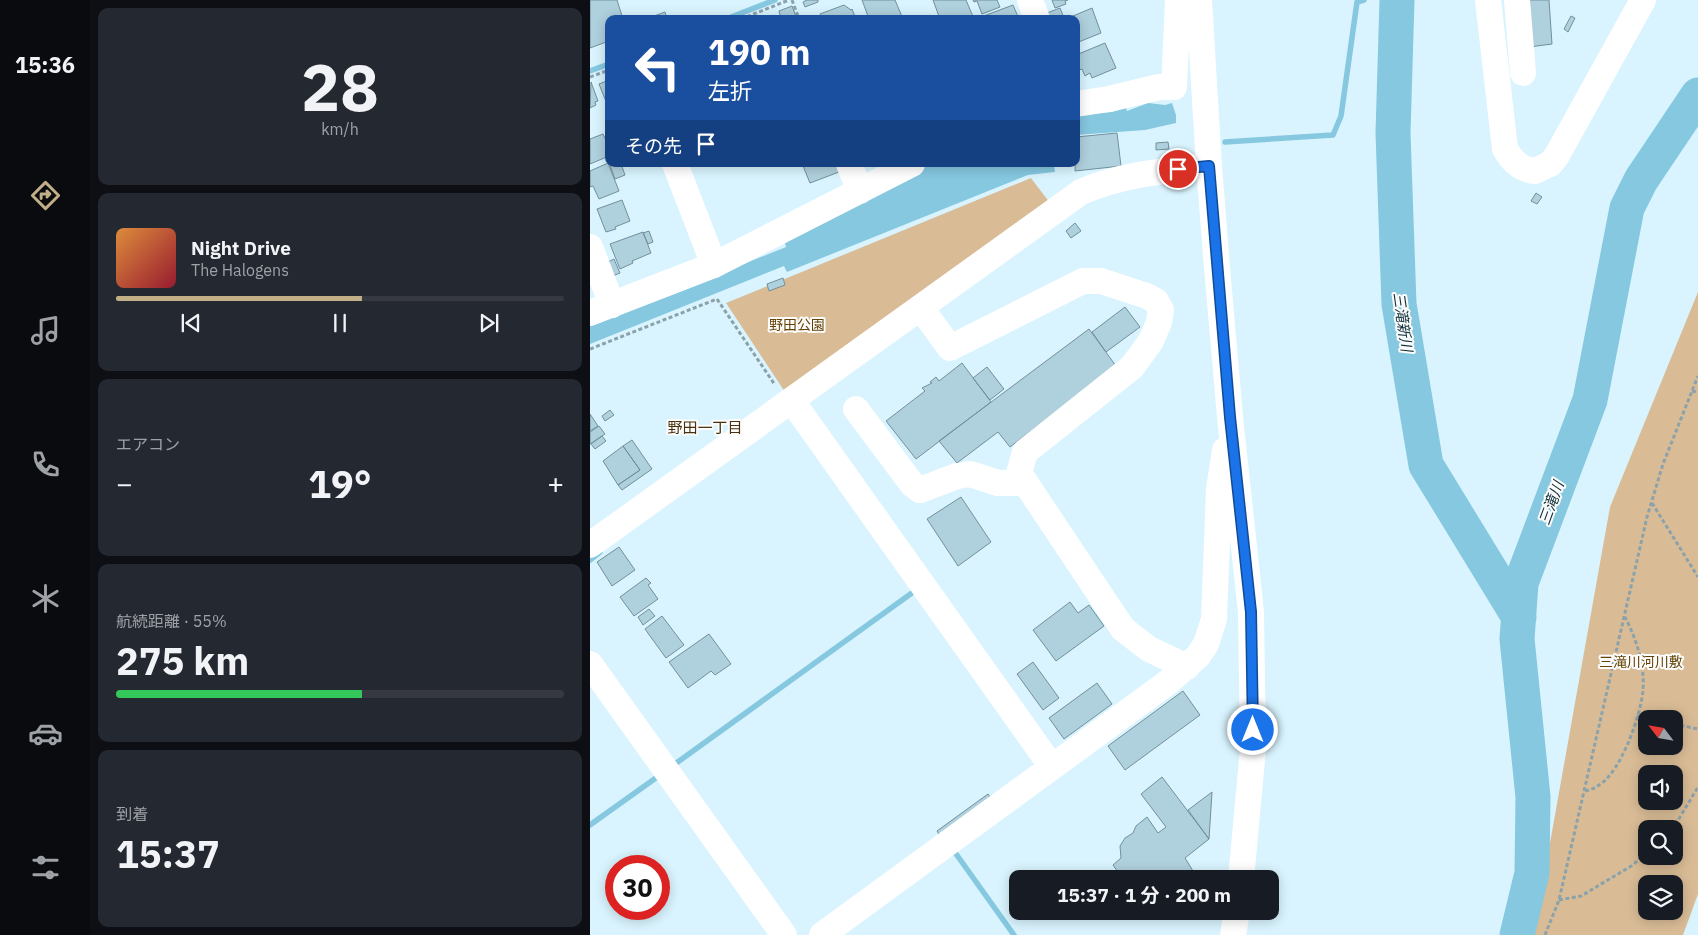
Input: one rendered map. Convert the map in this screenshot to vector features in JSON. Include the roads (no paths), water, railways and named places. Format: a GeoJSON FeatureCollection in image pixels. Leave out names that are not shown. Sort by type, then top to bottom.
{"type":"FeatureCollection","features":[{"type":"Feature","properties":{"kind":"street"},"geometry":{"type":"LineString","coordinates":[[1030,0],[1036,15]]}},
{"type":"Feature","properties":{"kind":"street"},"geometry":{"type":"LineString","coordinates":[[1159,86],[1160,0]]}},
{"type":"Feature","properties":{"kind":"street"},"geometry":{"type":"LineString","coordinates":[[1080,104],[1109,100],[1159,86],[1174,87],[1178,0]]}},
{"type":"Feature","properties":{"kind":"street"},"geometry":{"type":"LineString","coordinates":[[1199,0],[1209,166],[1230,417],[1251,612],[1253,749],[1242,870]]}},
{"type":"Feature","properties":{"kind":"street"},"geometry":{"type":"LineString","coordinates":[[1488,0],[1505,149],[1518,166],[1535,171],[1550,164],[1556,157],[1643,0]]}},
{"type":"Feature","properties":{"kind":"street"},"geometry":{"type":"LineString","coordinates":[[1517,0],[1524,73]]}},
{"type":"Feature","properties":{"kind":"street"},"geometry":{"type":"LineString","coordinates":[[590,545],[1081,192],[1110,181],[1147,173],[1209,166]]}},
{"type":"Feature","properties":{"kind":"street"},"geometry":{"type":"LineString","coordinates":[[676,167],[714,265]]}},
{"type":"Feature","properties":{"kind":"street"},"geometry":{"type":"LineString","coordinates":[[850,167],[860,191]]}},
{"type":"Feature","properties":{"kind":"street"},"geometry":{"type":"LineString","coordinates":[[590,247],[601,309],[714,265],[906,167]]}},
{"type":"Feature","properties":{"kind":"street"},"geometry":{"type":"LineString","coordinates":[[921,308],[950,348],[1083,281],[1101,281],[1147,296],[1156,301],[1161,310],[1159,322],[1150,341],[1132,367],[1025,452],[1019,473],[1123,629],[1148,650],[1187,667]]}},
{"type":"Feature","properties":{"kind":"street"},"geometry":{"type":"LineString","coordinates":[[790,403],[1052,767]]}},
{"type":"Feature","properties":{"kind":"street"},"geometry":{"type":"LineString","coordinates":[[856,408],[912,484],[920,490],[957,476],[970,474],[998,483],[1026,483]]}},
{"type":"Feature","properties":{"kind":"street"},"geometry":{"type":"LineString","coordinates":[[822,935],[1187,667],[1198,656],[1206,644],[1214,619],[1219,489],[1230,417]]}},
{"type":"Feature","properties":{"kind":"street"},"geometry":{"type":"LineString","coordinates":[[590,664],[784,935]]}},
{"type":"Feature","properties":{"kind":"street"},"geometry":{"type":"LineString","coordinates":[[1233,935],[1236,920]]}},
{"type":"Feature","properties":{"kind":"water"},"geometry":{"type":"Polygon","coordinates":[[[1148,103],[1165,105],[1172,103],[1176,115],[1176,123],[1145,130],[1080,135],[1080,115],[1112,112],[1126,107],[1127,111],[1148,103]]]}},
{"type":"Feature","properties":{"kind":"water"},"geometry":{"type":"Polygon","coordinates":[[[922,167],[1054,167],[1055,172],[1028,175],[787,272],[784,266],[590,344],[590,326],[786,247],[784,239],[922,167]]]}},
{"type":"Feature","properties":{"kind":"waterway"},"geometry":{"type":"LineString","coordinates":[[736,15],[775,0]]}},
{"type":"Feature","properties":{"kind":"waterway"},"geometry":{"type":"LineString","coordinates":[[1225,142],[1333,135],[1341,116],[1357,2],[1364,0]]}},
{"type":"Feature","properties":{"kind":"waterway","name":"三滝新川"},"geometry":{"type":"LineString","coordinates":[[1397,0],[1393,133],[1399,304],[1426,465],[1519,617]]}},
{"type":"Feature","properties":{"kind":"waterway"},"geometry":{"type":"LineString","coordinates":[[590,71],[605,65]]}},
{"type":"Feature","properties":{"kind":"waterway","name":"三滝川"},"geometry":{"type":"LineString","coordinates":[[1517,935],[1532,873],[1533,797],[1517,639],[1521,583],[1590,400],[1627,208],[1641,180],[1698,95]]}},
{"type":"Feature","properties":{"kind":"waterway"},"geometry":{"type":"LineString","coordinates":[[590,560],[600,552]]}},
{"type":"Feature","properties":{"kind":"waterway"},"geometry":{"type":"LineString","coordinates":[[675,764],[916,590]]}},
{"type":"Feature","properties":{"kind":"waterway"},"geometry":{"type":"LineString","coordinates":[[590,825],[660,775]]}},
{"type":"Feature","properties":{"kind":"waterway"},"geometry":{"type":"LineString","coordinates":[[954,851],[1014,935]]}},
{"type":"Feature","properties":{"kind":"district","name":"野田一丁目"},"geometry":{"type":"Point","coordinates":[705,427]}},
{"type":"Feature","properties":{"kind":"park label","name":"野田公園"},"geometry":{"type":"Point","coordinates":[797,325]}},
{"type":"Feature","properties":{"kind":"park label","name":"三滝川河川敷"},"geometry":{"type":"Point","coordinates":[1641,662]}}]}
